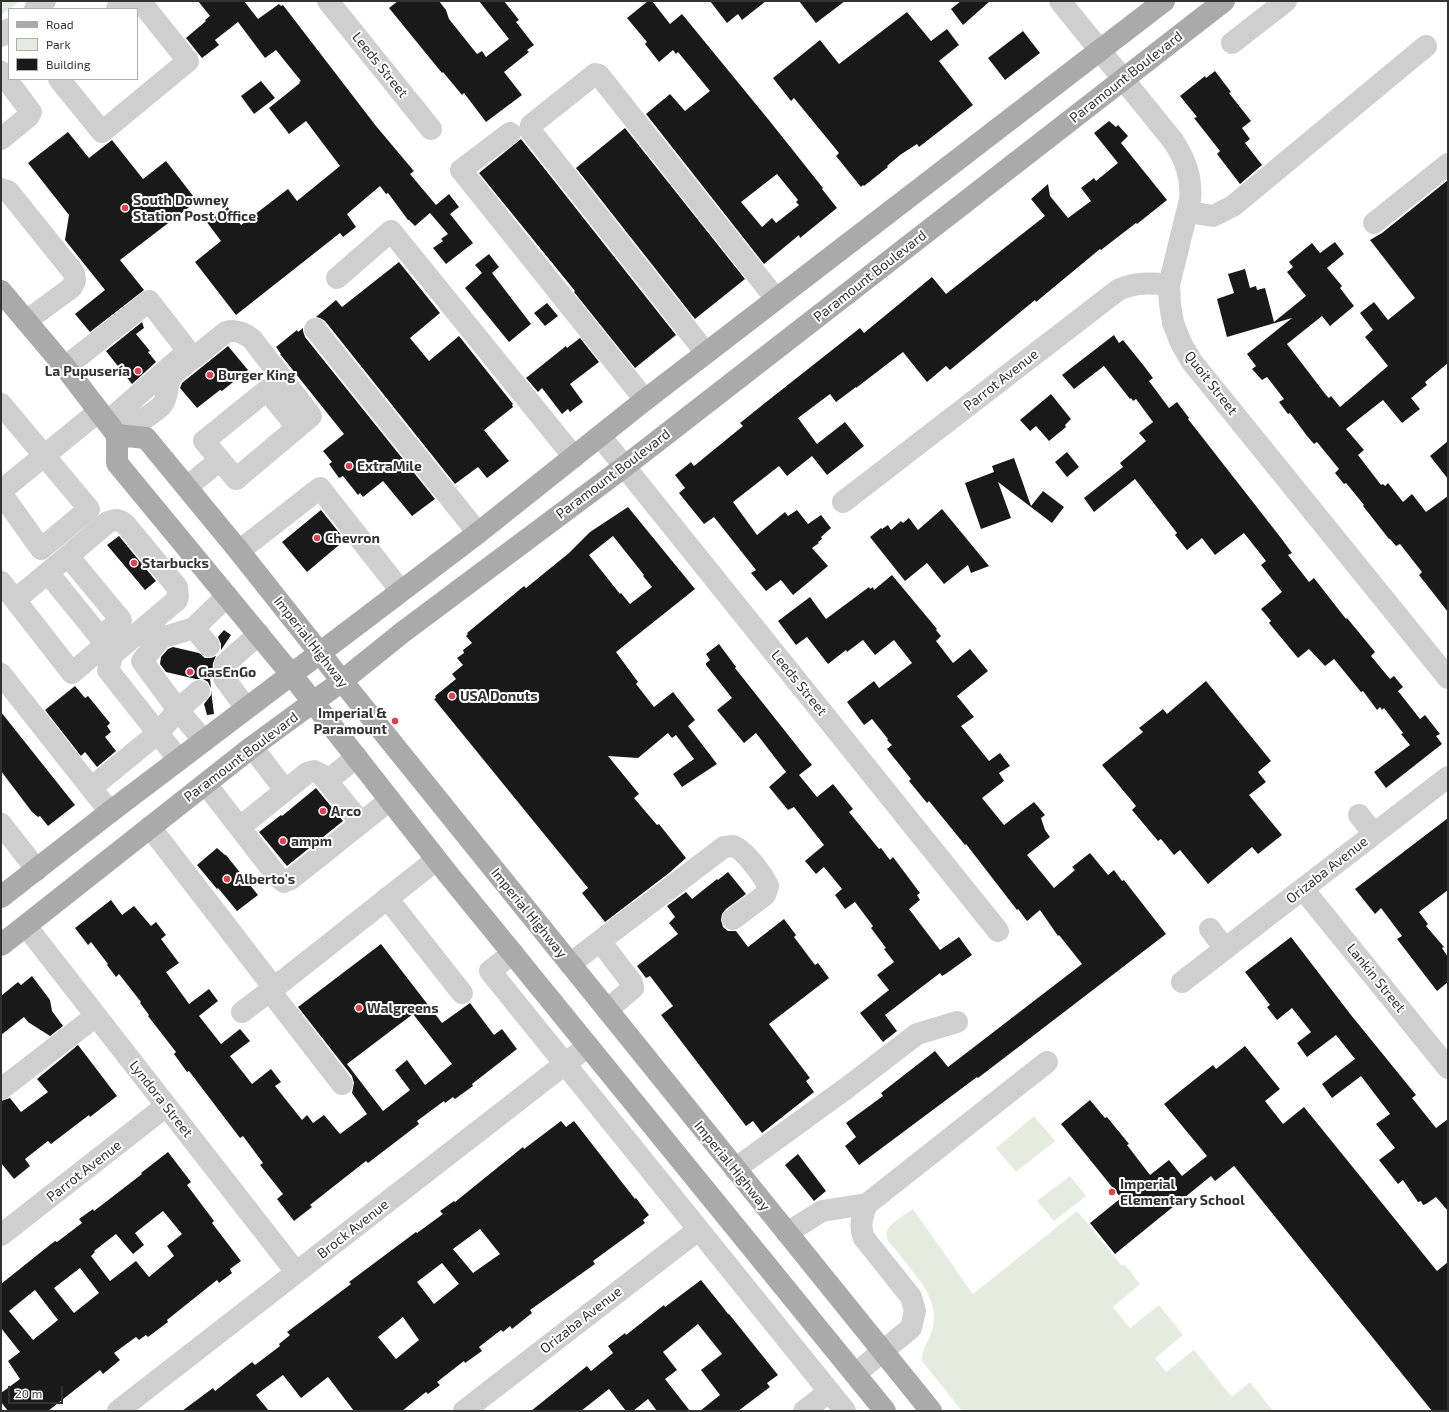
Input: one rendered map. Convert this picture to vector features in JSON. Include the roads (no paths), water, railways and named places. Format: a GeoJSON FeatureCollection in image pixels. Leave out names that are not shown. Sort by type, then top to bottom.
{"type":"FeatureCollection","features":[{"type":"Feature","properties":{"kind":"main road"},"geometry":{"type":"LineString","coordinates":[[1,897],[246,708],[478,533],[645,400],[1164,1]]}},
{"type":"Feature","properties":{"kind":"main road","name":"Paramount Boulevard"},"geometry":{"type":"LineString","coordinates":[[1,945],[252,747],[342,682],[403,632],[624,467],[1224,1]]}},
{"type":"Feature","properties":{"kind":"main road"},"geometry":{"type":"LineString","coordinates":[[1,290],[65,367],[108,422],[117,463],[259,634],[357,757],[436,860],[884,1411]]}},
{"type":"Feature","properties":{"kind":"main road","name":"Imperial Highway"},"geometry":{"type":"LineString","coordinates":[[108,422],[146,438],[187,487],[342,682],[931,1411]]}},
{"type":"Feature","properties":{"kind":"street"},"geometry":{"type":"LineString","coordinates":[[36,8],[45,1]]}},
{"type":"Feature","properties":{"kind":"street"},"geometry":{"type":"LineString","coordinates":[[118,8],[127,1]]}},
{"type":"Feature","properties":{"kind":"street"},"geometry":{"type":"LineString","coordinates":[[60,80],[102,132],[188,61],[140,1]]}},
{"type":"Feature","properties":{"kind":"street","name":"Leeds Street"},"geometry":{"type":"LineString","coordinates":[[328,1],[431,129]]}},
{"type":"Feature","properties":{"kind":"street","name":"Quoit Street"},"geometry":{"type":"LineString","coordinates":[[1060,1],[1174,142],[1185,160],[1191,188],[1188,212],[1169,285],[1173,323],[1181,343],[1192,362],[1448,678]]}},
{"type":"Feature","properties":{"kind":"street"},"geometry":{"type":"LineString","coordinates":[[1232,43],[1276,4]]}},
{"type":"Feature","properties":{"kind":"street"},"geometry":{"type":"LineString","coordinates":[[1188,212],[1213,216],[1233,206],[1426,46]]}},
{"type":"Feature","properties":{"kind":"street"},"geometry":{"type":"LineString","coordinates":[[706,353],[530,130],[531,125],[595,74],[599,75],[776,299]]}},
{"type":"Feature","properties":{"kind":"street"},"geometry":{"type":"LineString","coordinates":[[1,139],[29,116],[31,112],[31,110],[2,75]]}},
{"type":"Feature","properties":{"kind":"street"},"geometry":{"type":"LineString","coordinates":[[510,133],[461,170],[645,400]]}},
{"type":"Feature","properties":{"kind":"street"},"geometry":{"type":"LineString","coordinates":[[1374,223],[1448,164]]}},
{"type":"Feature","properties":{"kind":"street"},"geometry":{"type":"LineString","coordinates":[[1,189],[8,191],[74,273],[75,281],[71,288],[26,321]]}},
{"type":"Feature","properties":{"kind":"street"},"geometry":{"type":"LineString","coordinates":[[337,278],[391,231],[574,457]]}},
{"type":"Feature","properties":{"kind":"street","name":"Parrot Avenue"},"geometry":{"type":"LineString","coordinates":[[843,502],[1118,290],[1124,287],[1141,284],[1169,285]]}},
{"type":"Feature","properties":{"kind":"street"},"geometry":{"type":"LineString","coordinates":[[65,367],[149,301],[188,351],[108,422]]}},
{"type":"Feature","properties":{"kind":"street"},"geometry":{"type":"LineString","coordinates":[[315,329],[478,533]]}},
{"type":"Feature","properties":{"kind":"street"},"geometry":{"type":"LineString","coordinates":[[179,760],[108,670],[106,645],[121,620],[57,565],[42,549],[1,492],[45,455],[108,422],[162,405],[172,375],[226,332],[230,331],[241,332],[252,339],[311,416],[236,479],[204,441],[267,390],[297,427]]}},
{"type":"Feature","properties":{"kind":"street"},"geometry":{"type":"LineString","coordinates":[[1,404],[89,509],[42,549]]}},
{"type":"Feature","properties":{"kind":"street","name":"Leeds Street"},"geometry":{"type":"LineString","coordinates":[[600,436],[998,931]]}},
{"type":"Feature","properties":{"kind":"street"},"geometry":{"type":"LineString","coordinates":[[187,487],[220,460]]}},
{"type":"Feature","properties":{"kind":"street"},"geometry":{"type":"LineString","coordinates":[[239,551],[320,488],[401,591]]}},
{"type":"Feature","properties":{"kind":"street"},"geometry":{"type":"LineString","coordinates":[[1,582],[15,600],[72,673],[106,645],[176,600],[178,596],[177,587],[126,525],[121,520],[116,520],[108,522],[15,600]]}},
{"type":"Feature","properties":{"kind":"street"},"geometry":{"type":"LineString","coordinates":[[204,741],[178,710],[142,661],[161,638],[194,628],[227,596]]}},
{"type":"Feature","properties":{"kind":"street"},"geometry":{"type":"LineString","coordinates":[[194,628],[214,670],[246,708]]}},
{"type":"Feature","properties":{"kind":"street"},"geometry":{"type":"LineString","coordinates":[[90,788],[158,733],[214,670],[259,634]]}},
{"type":"Feature","properties":{"kind":"street"},"geometry":{"type":"LineString","coordinates":[[1,674],[110,812]]}},
{"type":"Feature","properties":{"kind":"street"},"geometry":{"type":"LineString","coordinates":[[252,747],[285,790]]}},
{"type":"Feature","properties":{"kind":"street"},"geometry":{"type":"LineString","coordinates":[[327,781],[357,757]]}},
{"type":"Feature","properties":{"kind":"street"},"geometry":{"type":"LineString","coordinates":[[240,827],[307,773],[314,771],[322,775],[361,823]]}},
{"type":"Feature","properties":{"kind":"street","name":"Orizaba Avenue"},"geometry":{"type":"LineString","coordinates":[[1182,982],[1448,777]]}},
{"type":"Feature","properties":{"kind":"street"},"geometry":{"type":"LineString","coordinates":[[206,784],[284,882],[291,879],[390,800]]}},
{"type":"Feature","properties":{"kind":"street"},"geometry":{"type":"LineString","coordinates":[[1359,815],[1374,834]]}},
{"type":"Feature","properties":{"kind":"street"},"geometry":{"type":"LineString","coordinates":[[1,824],[37,870]]}},
{"type":"Feature","properties":{"kind":"street"},"geometry":{"type":"LineString","coordinates":[[150,827],[342,1084]]}},
{"type":"Feature","properties":{"kind":"street"},"geometry":{"type":"LineString","coordinates":[[570,964],[724,847],[732,846],[741,850],[765,879],[768,886],[765,895],[733,919]]}},
{"type":"Feature","properties":{"kind":"street"},"geometry":{"type":"LineString","coordinates":[[242,1012],[436,860]]}},
{"type":"Feature","properties":{"kind":"street","name":"Lankin Street"},"geometry":{"type":"LineString","coordinates":[[1303,888],[1448,1068]]}},
{"type":"Feature","properties":{"kind":"street"},"geometry":{"type":"LineString","coordinates":[[388,898],[462,992]]}},
{"type":"Feature","properties":{"kind":"street","name":"Lyndora Street"},"geometry":{"type":"LineString","coordinates":[[26,926],[296,1272]]}},
{"type":"Feature","properties":{"kind":"street"},"geometry":{"type":"LineString","coordinates":[[1210,930],[1226,949]]}},
{"type":"Feature","properties":{"kind":"street"},"geometry":{"type":"LineString","coordinates":[[600,941],[632,983],[633,988],[607,1010]]}},
{"type":"Feature","properties":{"kind":"street"},"geometry":{"type":"LineString","coordinates":[[513,953],[490,971],[845,1411]]}},
{"type":"Feature","properties":{"kind":"street"},"geometry":{"type":"LineString","coordinates":[[1,1089],[96,1016]]}},
{"type":"Feature","properties":{"kind":"street"},"geometry":{"type":"LineString","coordinates":[[735,1168],[848,1087],[917,1034],[957,1022]]}},
{"type":"Feature","properties":{"kind":"street","name":"Brock Avenue"},"geometry":{"type":"LineString","coordinates":[[118,1411],[588,1046]]}},
{"type":"Feature","properties":{"kind":"street"},"geometry":{"type":"LineString","coordinates":[[787,1234],[822,1211],[867,1204],[1047,1062]]}},
{"type":"Feature","properties":{"kind":"street","name":"Parrot Avenue"},"geometry":{"type":"LineString","coordinates":[[1,1235],[166,1106]]}},
{"type":"Feature","properties":{"kind":"street"},"geometry":{"type":"LineString","coordinates":[[855,1374],[911,1328],[915,1311],[911,1297],[864,1238],[861,1221],[867,1204]]}},
{"type":"Feature","properties":{"kind":"street","name":"Orizaba Avenue"},"geometry":{"type":"LineString","coordinates":[[464,1411],[698,1230]]}},
{"type":"Feature","properties":{"kind":"street"},"geometry":{"type":"LineString","coordinates":[[804,1411],[829,1392]]}},
{"type":"Feature","properties":{"kind":"place","name":"South Downey Station Post Office"},"geometry":{"type":"Point","coordinates":[125,208]}},
{"type":"Feature","properties":{"kind":"place","name":"La Pupusería"},"geometry":{"type":"Point","coordinates":[138,371]}},
{"type":"Feature","properties":{"kind":"place","name":"Burger King"},"geometry":{"type":"Point","coordinates":[210,375]}},
{"type":"Feature","properties":{"kind":"place","name":"ExtraMile"},"geometry":{"type":"Point","coordinates":[349,466]}},
{"type":"Feature","properties":{"kind":"place","name":"Chevron"},"geometry":{"type":"Point","coordinates":[317,538]}},
{"type":"Feature","properties":{"kind":"place","name":"Starbucks"},"geometry":{"type":"Point","coordinates":[134,563]}},
{"type":"Feature","properties":{"kind":"place","name":"GasEnGo"},"geometry":{"type":"Point","coordinates":[190,672]}},
{"type":"Feature","properties":{"kind":"place","name":"USA Donuts"},"geometry":{"type":"Point","coordinates":[452,696]}},
{"type":"Feature","properties":{"kind":"place","name":"Imperial & Paramount"},"geometry":{"type":"Point","coordinates":[395,721]}},
{"type":"Feature","properties":{"kind":"place","name":"Arco"},"geometry":{"type":"Point","coordinates":[323,811]}},
{"type":"Feature","properties":{"kind":"place","name":"ampm"},"geometry":{"type":"Point","coordinates":[283,841]}},
{"type":"Feature","properties":{"kind":"place","name":"Alberto's"},"geometry":{"type":"Point","coordinates":[227,879]}},
{"type":"Feature","properties":{"kind":"place","name":"Walgreens"},"geometry":{"type":"Point","coordinates":[359,1008]}},
{"type":"Feature","properties":{"kind":"place","name":"Imperial Elementary School"},"geometry":{"type":"Point","coordinates":[1112,1192]}}]}
